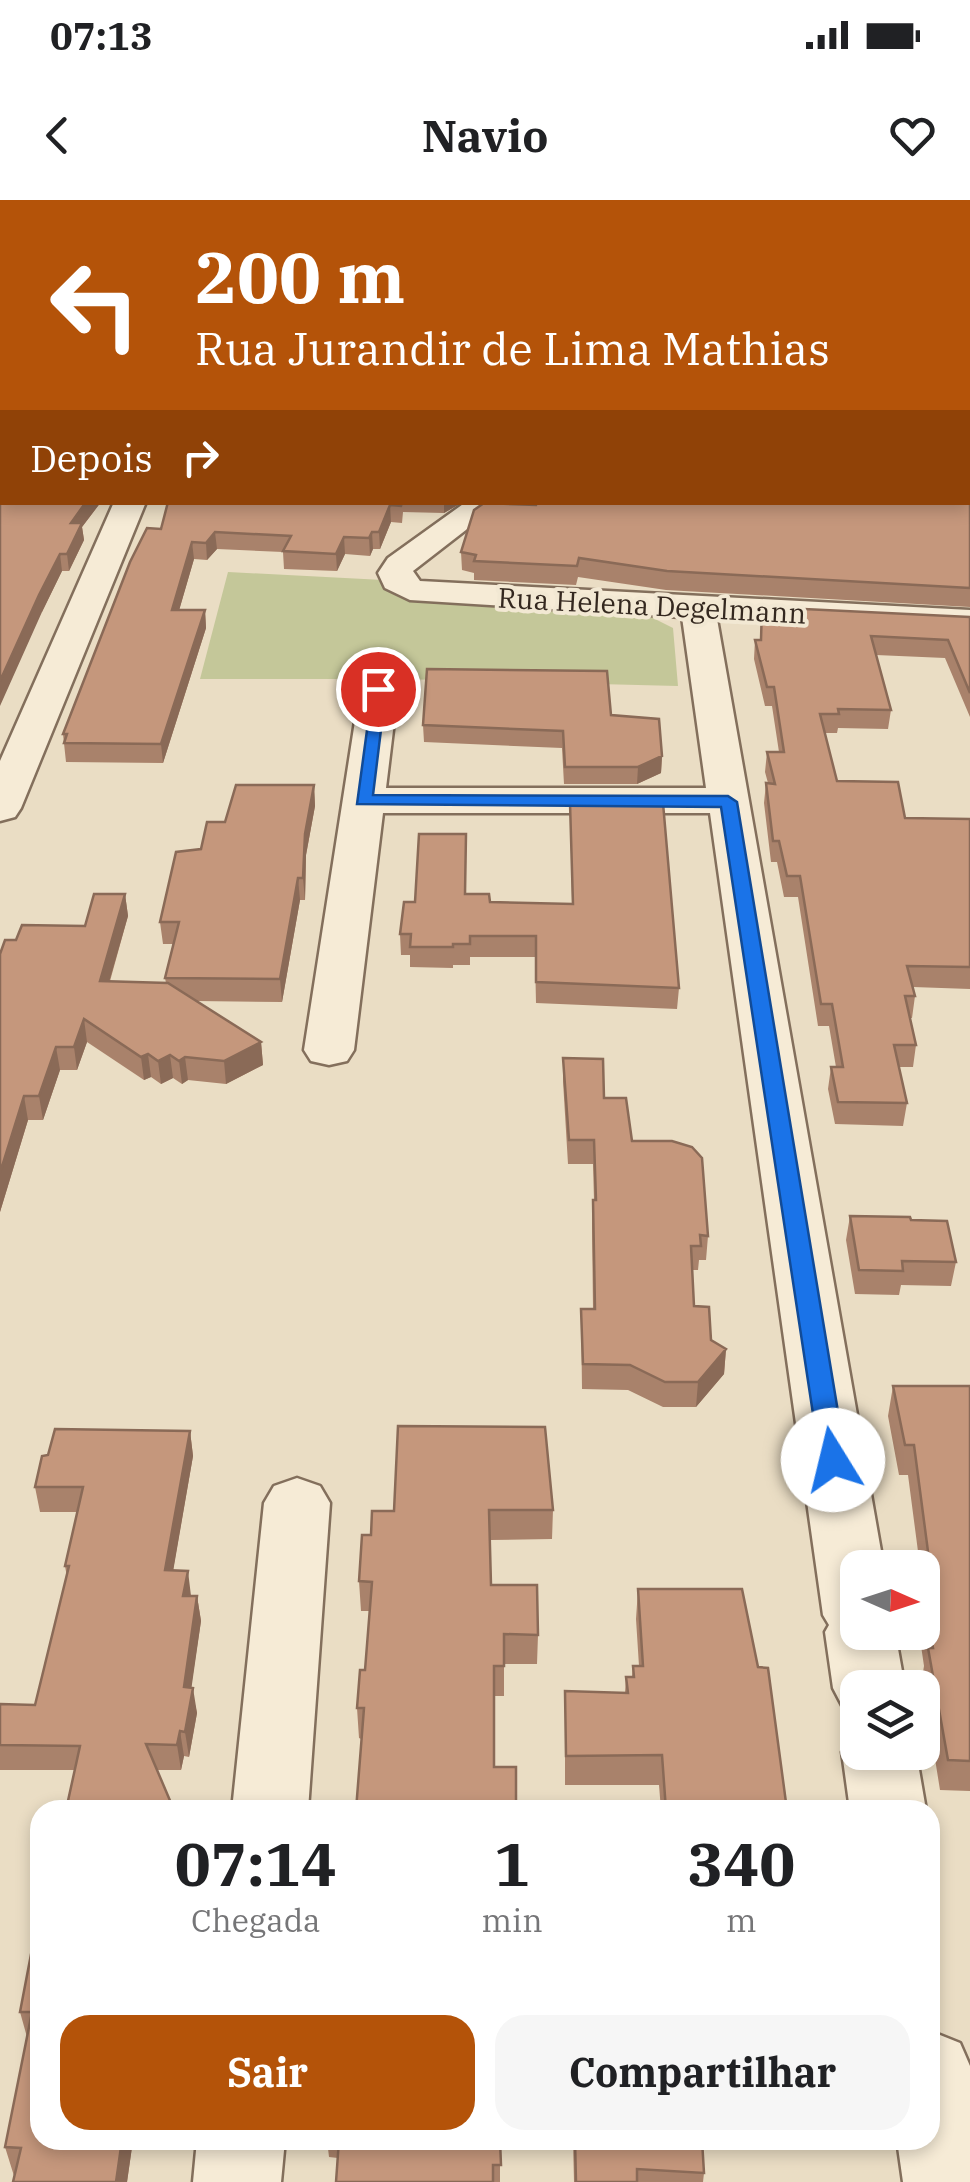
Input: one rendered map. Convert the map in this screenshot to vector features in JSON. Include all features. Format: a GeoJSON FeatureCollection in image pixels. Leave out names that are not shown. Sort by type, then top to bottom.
{"type":"FeatureCollection","features":[{"type":"Feature","properties":{"kind":"street"},"geometry":{"type":"LineString","coordinates":[[0,808],[129,505]]}},
{"type":"Feature","properties":{"kind":"street","name":"Rua Helena Degelmann"},"geometry":{"type":"LineString","coordinates":[[483,505],[400,564],[395,573],[397,581],[410,590],[438,594],[970,620]]}},
{"type":"Feature","properties":{"kind":"street"},"geometry":{"type":"LineString","coordinates":[[698,608],[848,1550]]}},
{"type":"Feature","properties":{"kind":"street"},"geometry":{"type":"LineString","coordinates":[[329,1050],[378,689]]}},
{"type":"Feature","properties":{"kind":"street"},"geometry":{"type":"LineString","coordinates":[[364,800],[728,802]]}},
{"type":"Feature","properties":{"kind":"street"},"geometry":{"type":"LineString","coordinates":[[271,1800],[297,1503]]}},
{"type":"Feature","properties":{"kind":"street"},"geometry":{"type":"LineString","coordinates":[[882,1770],[886,1800]]}},
{"type":"Feature","properties":{"kind":"street"},"geometry":{"type":"LineString","coordinates":[[940,2133],[948,2182]]}},
{"type":"Feature","properties":{"kind":"street"},"geometry":{"type":"LineString","coordinates":[[237,2182],[240,2150]]}},
{"type":"Feature","properties":{"kind":"green space"},"geometry":{"type":"Polygon","coordinates":[[[228,572],[383,580],[652,612],[657,620],[673,628],[678,686],[200,679],[228,572]]]}},
{"type":"Feature","properties":{"kind":"building"},"geometry":{"type":"Polygon","coordinates":[[[0,505],[84,505],[71,523],[82,523],[67,554],[60,554],[0,681],[0,505]]]}},
{"type":"Feature","properties":{"kind":"building"},"geometry":{"type":"Polygon","coordinates":[[[167,505],[390,505],[379,532],[372,532],[369,538],[344,537],[336,554],[283,551],[291,536],[215,532],[206,543],[192,542],[172,610],[205,610],[161,744],[64,743],[67,734],[63,734],[130,562],[147,528],[161,529],[167,505]]]}},
{"type":"Feature","properties":{"kind":"building"},"geometry":{"type":"Polygon","coordinates":[[[481,505],[970,505],[970,588],[667,571],[579,558],[577,566],[474,561],[476,555],[461,552],[474,510],[481,505]]]}},
{"type":"Feature","properties":{"kind":"building"},"geometry":{"type":"Polygon","coordinates":[[[762,607],[970,617],[970,693],[948,640],[871,636],[891,710],[838,709],[839,714],[820,714],[837,781],[898,782],[905,818],[970,819],[970,967],[907,966],[915,996],[905,996],[916,1045],[894,1045],[907,1103],[838,1102],[831,1067],[843,1067],[832,1004],[821,1004],[800,876],[787,876],[779,841],[773,841],[766,783],[775,784],[767,752],[784,752],[774,687],[767,687],[755,640],[761,640],[762,607]]]}},
{"type":"Feature","properties":{"kind":"building"},"geometry":{"type":"Polygon","coordinates":[[[427,669],[607,671],[611,715],[659,719],[662,756],[638,767],[565,767],[563,731],[423,725],[427,669]]]}},
{"type":"Feature","properties":{"kind":"building"},"geometry":{"type":"Polygon","coordinates":[[[236,785],[314,785],[305,834],[303,878],[298,878],[280,979],[165,978],[179,922],[160,922],[176,852],[201,849],[207,822],[225,822],[236,785]]]}},
{"type":"Feature","properties":{"kind":"building"},"geometry":{"type":"Polygon","coordinates":[[[570,803],[663,803],[679,988],[536,982],[536,936],[470,936],[470,944],[410,947],[411,934],[400,934],[404,902],[415,902],[419,834],[466,834],[465,894],[489,894],[490,902],[573,904],[570,803]]]}},
{"type":"Feature","properties":{"kind":"building"},"geometry":{"type":"Polygon","coordinates":[[[94,894],[125,894],[100,981],[168,983],[261,1042],[224,1061],[185,1057],[179,1061],[170,1055],[158,1061],[148,1054],[141,1057],[84,1019],[74,1047],[56,1047],[39,1096],[24,1096],[0,1173],[0,954],[5,940],[16,940],[22,925],[85,926],[94,894]]]}},
{"type":"Feature","properties":{"kind":"building"},"geometry":{"type":"Polygon","coordinates":[[[563,1058],[603,1059],[604,1098],[626,1098],[632,1141],[672,1141],[692,1147],[702,1158],[708,1236],[700,1235],[701,1246],[691,1246],[694,1306],[709,1307],[711,1340],[726,1349],[698,1382],[665,1382],[630,1365],[583,1364],[581,1309],[595,1309],[594,1140],[569,1140],[563,1058]]]}},
{"type":"Feature","properties":{"kind":"building"},"geometry":{"type":"Polygon","coordinates":[[[850,1216],[947,1221],[956,1262],[902,1261],[903,1271],[859,1270],[850,1216]]]}},
{"type":"Feature","properties":{"kind":"building"},"geometry":{"type":"Polygon","coordinates":[[[893,1386],[970,1386],[970,1761],[948,1760],[940,1715],[940,1670],[932,1670],[928,1650],[940,1650],[940,1550],[928,1550],[914,1445],[905,1445],[893,1386]]]}},
{"type":"Feature","properties":{"kind":"building"},"geometry":{"type":"Polygon","coordinates":[[[398,1426],[545,1427],[553,1510],[489,1510],[491,1585],[537,1585],[538,1635],[504,1634],[504,1666],[494,1666],[494,1767],[516,1767],[516,1800],[357,1800],[364,1708],[357,1708],[360,1670],[365,1670],[372,1582],[359,1581],[362,1535],[371,1535],[372,1511],[394,1511],[398,1426]]]}},
{"type":"Feature","properties":{"kind":"building"},"geometry":{"type":"Polygon","coordinates":[[[55,1429],[190,1431],[165,1570],[188,1571],[183,1596],[197,1596],[184,1687],[193,1688],[185,1732],[180,1731],[177,1745],[146,1744],[170,1800],[68,1800],[80,1746],[0,1745],[0,1704],[35,1705],[69,1566],[65,1566],[83,1487],[35,1487],[42,1456],[48,1455],[55,1429]]]}},
{"type":"Feature","properties":{"kind":"building"},"geometry":{"type":"Polygon","coordinates":[[[638,1589],[742,1589],[758,1667],[768,1668],[786,1800],[665,1800],[662,1755],[566,1756],[565,1691],[628,1693],[626,1677],[634,1677],[633,1666],[643,1666],[638,1589]]]}},
{"type":"Feature","properties":{"kind":"building"},"geometry":{"type":"Polygon","coordinates":[[[30,1960],[30,2012],[20,2012],[30,1960]]]}},
{"type":"Feature","properties":{"kind":"building"},"geometry":{"type":"Polygon","coordinates":[[[30,2022],[30,2150],[121,2150],[116,2182],[13,2182],[21,2148],[5,2147],[30,2022]]]}},
{"type":"Feature","properties":{"kind":"building"},"geometry":{"type":"Polygon","coordinates":[[[338,2150],[500,2150],[501,2165],[493,2165],[493,2182],[336,2182],[338,2150]]]}},
{"type":"Feature","properties":{"kind":"building"},"geometry":{"type":"Polygon","coordinates":[[[575,2150],[703,2150],[704,2173],[637,2169],[637,2182],[576,2182],[575,2150]]]}},
{"type":"Feature","properties":{"kind":"route"},"geometry":{"type":"LineString","coordinates":[[378,689],[364,800],[728,802],[833,1460]]}}]}
